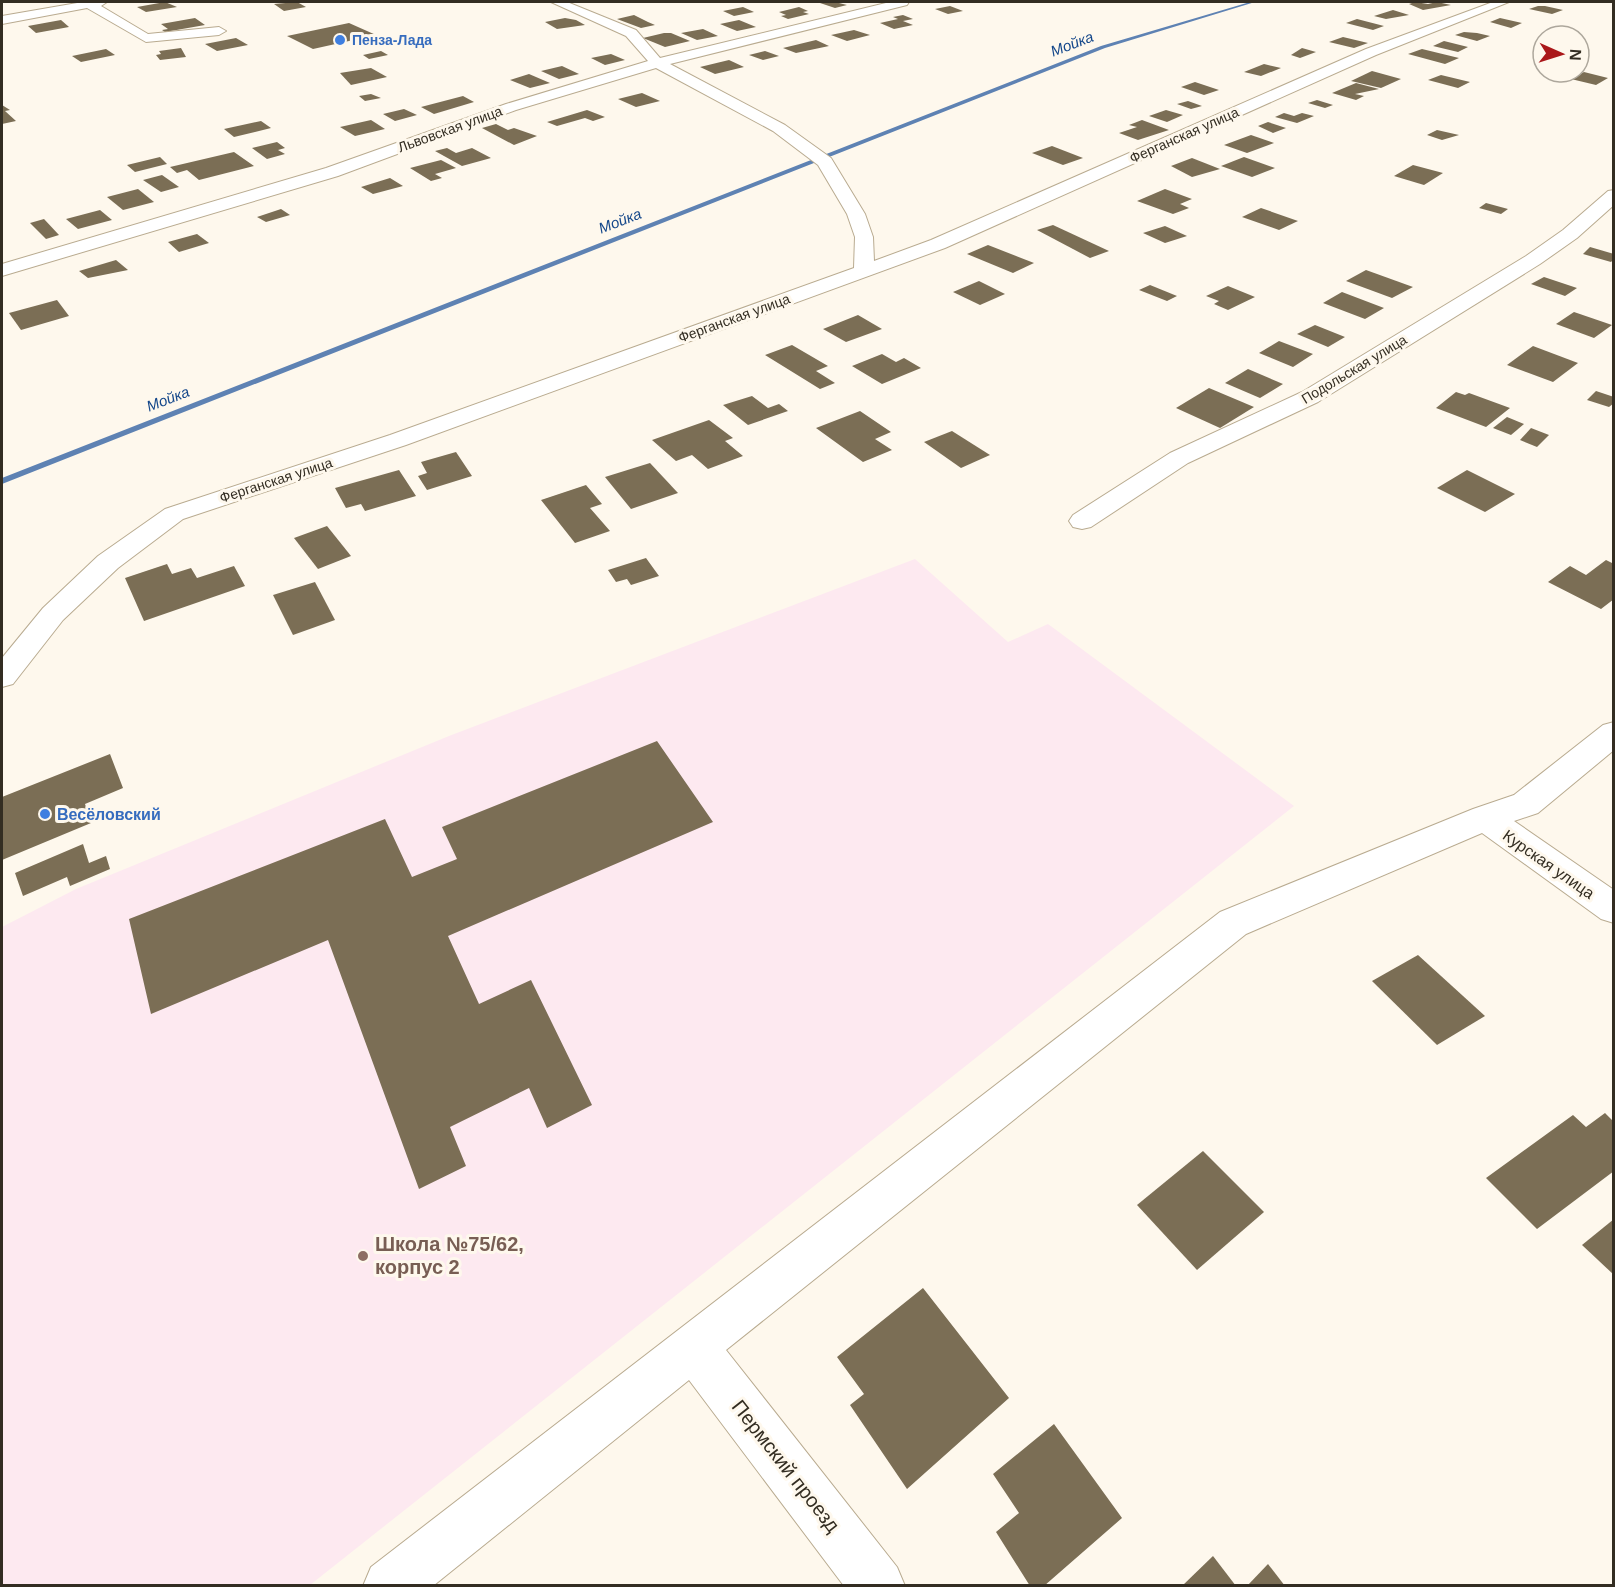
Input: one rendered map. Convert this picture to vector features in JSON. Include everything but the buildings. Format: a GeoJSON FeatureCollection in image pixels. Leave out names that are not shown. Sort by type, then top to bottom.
{"type":"FeatureCollection","features":[{"type":"Feature","properties":{"kind":"street"},"geometry":{"type":"LineString","coordinates":[[557,2],[631,33],[657,63],[779,128],[825,162],[856,214],[864,237],[864,271]]}},
{"type":"Feature","properties":{"kind":"street","name":"Львовская улица"},"geometry":{"type":"LineString","coordinates":[[2,270],[332,172],[511,107],[657,63],[903,2]]}},
{"type":"Feature","properties":{"kind":"street","name":"Ферганская улица"},"geometry":{"type":"LineString","coordinates":[[2,677],[53,614],[100,569],[174,514],[398,440],[938,244],[1371,52],[1503,2]]}},
{"type":"Feature","properties":{"kind":"street"},"geometry":{"type":"LineString","coordinates":[[2,20],[95,3],[146,38],[219,31]]}},
{"type":"Feature","properties":{"kind":"street","name":"Подольская улица"},"geometry":{"type":"LineString","coordinates":[[1082,521],[1179,458],[1310,397],[1513,273],[1570,234],[1614,195]]}},
{"type":"Feature","properties":{"kind":"street"},"geometry":{"type":"LineString","coordinates":[[390,1586],[1233,923],[1485,818],[1526,804],[1614,733]]}},
{"type":"Feature","properties":{"kind":"street","name":"Курская улица"},"geometry":{"type":"LineString","coordinates":[[1485,818],[1614,909]]}},
{"type":"Feature","properties":{"kind":"street","name":"Пермский проезд"},"geometry":{"type":"LineString","coordinates":[[694,1347],[878,1586]]}},
{"type":"Feature","properties":{"kind":"shaded area","name":"Школа №75/62, корпус 2"},"geometry":{"type":"Polygon","coordinates":[[[915,559],[1008,642],[1048,624],[1294,806],[310,1585],[2,1586],[2,927],[76,889],[449,736],[915,559]]]}},
{"type":"Feature","properties":{"kind":"waterway","name":"Мойка"},"geometry":{"type":"LineString","coordinates":[[2,481],[1103,47],[1253,2]]}},
{"type":"Feature","properties":{"kind":"place","name":"Пенза-Лада"},"geometry":{"type":"Point","coordinates":[340,40]}},
{"type":"Feature","properties":{"kind":"place","name":"Весёловский"},"geometry":{"type":"Point","coordinates":[45,814]}},
{"type":"Feature","properties":{"kind":"place","name":"Школа №75/62, корпус 2"},"geometry":{"type":"Point","coordinates":[363,1256]}}]}
